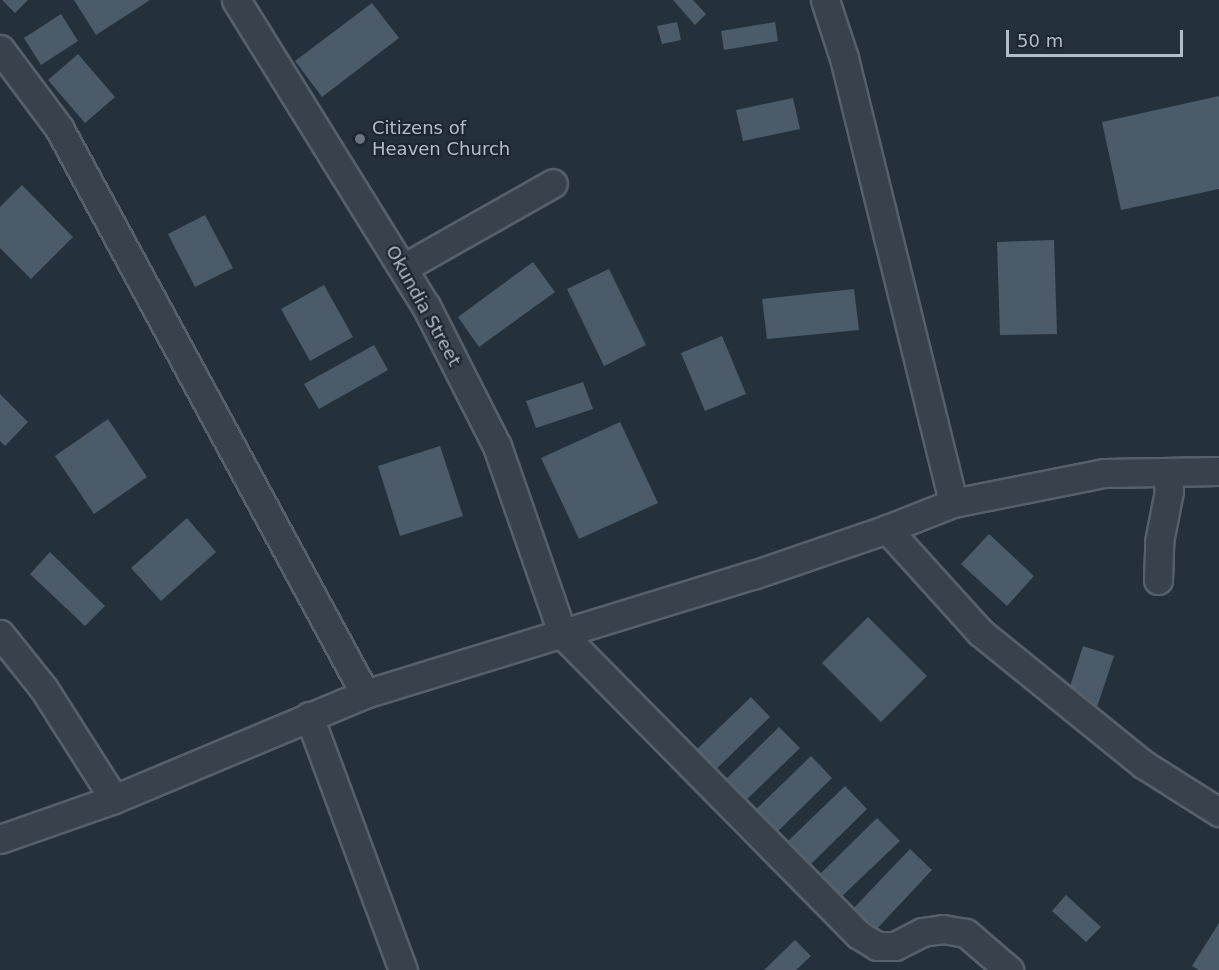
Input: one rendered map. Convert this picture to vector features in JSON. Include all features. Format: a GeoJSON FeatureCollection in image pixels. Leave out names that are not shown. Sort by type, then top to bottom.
{"type":"FeatureCollection","features":[{"type":"Feature","properties":{"kind":"street","name":"Okundia Street"},"geometry":{"type":"LineString","coordinates":[[236,0],[426,306],[497,446],[563,634]]}},
{"type":"Feature","properties":{"kind":"street"},"geometry":{"type":"LineString","coordinates":[[825,0],[844,58],[953,503]]}},
{"type":"Feature","properties":{"kind":"street"},"geometry":{"type":"LineString","coordinates":[[0,49],[59,128],[365,694]]}},
{"type":"Feature","properties":{"kind":"street"},"geometry":{"type":"LineString","coordinates":[[403,268],[553,183]]}},
{"type":"Feature","properties":{"kind":"street"},"geometry":{"type":"LineString","coordinates":[[0,839],[114,799],[365,694],[563,634],[887,529],[953,503],[1104,473],[1219,471]]}},
{"type":"Feature","properties":{"kind":"street"},"geometry":{"type":"LineString","coordinates":[[1158,580],[1159,542],[1169,491],[1166,472]]}},
{"type":"Feature","properties":{"kind":"street"},"geometry":{"type":"LineString","coordinates":[[887,529],[980,632],[1143,764],[1219,812]]}},
{"type":"Feature","properties":{"kind":"street"},"geometry":{"type":"LineString","coordinates":[[0,634],[44,689],[114,799]]}},
{"type":"Feature","properties":{"kind":"street"},"geometry":{"type":"LineString","coordinates":[[563,634],[859,935],[877,946],[895,946],[922,932],[943,929],[966,933],[1009,970]]}},
{"type":"Feature","properties":{"kind":"street"},"geometry":{"type":"LineString","coordinates":[[309,716],[403,970]]}},
{"type":"Feature","properties":{"kind":"building"},"geometry":{"type":"Polygon","coordinates":[[[2,0],[28,0],[15,13],[2,0]]]}},
{"type":"Feature","properties":{"kind":"building"},"geometry":{"type":"Polygon","coordinates":[[[74,0],[150,0],[96,35],[74,0]]]}},
{"type":"Feature","properties":{"kind":"building"},"geometry":{"type":"Polygon","coordinates":[[[673,0],[693,0],[706,14],[695,25],[673,0]]]}},
{"type":"Feature","properties":{"kind":"building"},"geometry":{"type":"Polygon","coordinates":[[[372,3],[399,38],[322,97],[295,61],[372,3]]]}},
{"type":"Feature","properties":{"kind":"building"},"geometry":{"type":"Polygon","coordinates":[[[61,14],[78,41],[41,65],[24,38],[61,14]]]}},
{"type":"Feature","properties":{"kind":"building"},"geometry":{"type":"Polygon","coordinates":[[[677,22],[681,40],[662,44],[657,26],[677,22]]]}},
{"type":"Feature","properties":{"kind":"building"},"geometry":{"type":"Polygon","coordinates":[[[775,22],[778,41],[724,50],[721,31],[775,22]]]}},
{"type":"Feature","properties":{"kind":"building"},"geometry":{"type":"Polygon","coordinates":[[[78,54],[115,97],[85,123],[48,80],[78,54]]]}},
{"type":"Feature","properties":{"kind":"building"},"geometry":{"type":"Polygon","coordinates":[[[1219,96],[1219,189],[1121,210],[1102,122],[1219,96]]]}},
{"type":"Feature","properties":{"kind":"building"},"geometry":{"type":"Polygon","coordinates":[[[793,98],[800,129],[743,141],[736,110],[793,98]]]}},
{"type":"Feature","properties":{"kind":"building"},"geometry":{"type":"Polygon","coordinates":[[[22,185],[73,237],[31,279],[0,248],[0,207],[22,185]]]}},
{"type":"Feature","properties":{"kind":"building"},"geometry":{"type":"Polygon","coordinates":[[[205,215],[233,268],[195,287],[168,234],[205,215]]]}},
{"type":"Feature","properties":{"kind":"building"},"geometry":{"type":"Polygon","coordinates":[[[1054,240],[1057,334],[1000,335],[997,242],[1054,240]]]}},
{"type":"Feature","properties":{"kind":"building"},"geometry":{"type":"Polygon","coordinates":[[[533,262],[555,292],[479,347],[458,317],[533,262]]]}},
{"type":"Feature","properties":{"kind":"building"},"geometry":{"type":"Polygon","coordinates":[[[609,269],[646,345],[604,366],[567,289],[609,269]]]}},
{"type":"Feature","properties":{"kind":"building"},"geometry":{"type":"Polygon","coordinates":[[[324,285],[353,337],[310,361],[281,309],[324,285]]]}},
{"type":"Feature","properties":{"kind":"building"},"geometry":{"type":"Polygon","coordinates":[[[854,289],[859,330],[767,339],[762,299],[854,289]]]}},
{"type":"Feature","properties":{"kind":"building"},"geometry":{"type":"Polygon","coordinates":[[[722,336],[746,394],[705,411],[681,353],[722,336]]]}},
{"type":"Feature","properties":{"kind":"building"},"geometry":{"type":"Polygon","coordinates":[[[374,345],[388,370],[319,409],[304,384],[374,345]]]}},
{"type":"Feature","properties":{"kind":"building"},"geometry":{"type":"Polygon","coordinates":[[[583,382],[593,409],[536,428],[526,401],[583,382]]]}},
{"type":"Feature","properties":{"kind":"building"},"geometry":{"type":"Polygon","coordinates":[[[0,394],[28,422],[5,446],[0,441],[0,394]]]}},
{"type":"Feature","properties":{"kind":"building"},"geometry":{"type":"Polygon","coordinates":[[[108,419],[147,477],[94,514],[55,456],[108,419]]]}},
{"type":"Feature","properties":{"kind":"building"},"geometry":{"type":"Polygon","coordinates":[[[620,422],[658,503],[579,539],[541,458],[620,422]]]}},
{"type":"Feature","properties":{"kind":"building"},"geometry":{"type":"Polygon","coordinates":[[[440,446],[463,516],[400,536],[378,466],[440,446]]]}},
{"type":"Feature","properties":{"kind":"building"},"geometry":{"type":"Polygon","coordinates":[[[187,518],[216,552],[161,601],[131,568],[187,518]]]}},
{"type":"Feature","properties":{"kind":"building"},"geometry":{"type":"Polygon","coordinates":[[[989,534],[1034,576],[1007,606],[961,564],[989,534]]]}},
{"type":"Feature","properties":{"kind":"building"},"geometry":{"type":"Polygon","coordinates":[[[50,552],[105,606],[85,626],[30,574],[50,552]]]}},
{"type":"Feature","properties":{"kind":"building"},"geometry":{"type":"Polygon","coordinates":[[[868,617],[927,676],[881,722],[822,663],[868,617]]]}},
{"type":"Feature","properties":{"kind":"building"},"geometry":{"type":"Polygon","coordinates":[[[1083,646],[1114,656],[1097,707],[1067,696],[1083,646]]]}},
{"type":"Feature","properties":{"kind":"building"},"geometry":{"type":"Polygon","coordinates":[[[751,697],[770,717],[712,773],[693,753],[751,697]]]}},
{"type":"Feature","properties":{"kind":"building"},"geometry":{"type":"Polygon","coordinates":[[[779,727],[800,748],[738,808],[718,787],[779,727]]]}},
{"type":"Feature","properties":{"kind":"building"},"geometry":{"type":"Polygon","coordinates":[[[811,756],[832,778],[771,838],[750,815],[811,756]]]}},
{"type":"Feature","properties":{"kind":"building"},"geometry":{"type":"Polygon","coordinates":[[[845,786],[867,809],[810,865],[787,842],[845,786]]]}},
{"type":"Feature","properties":{"kind":"building"},"geometry":{"type":"Polygon","coordinates":[[[877,818],[900,841],[839,899],[817,877],[877,818]]]}},
{"type":"Feature","properties":{"kind":"building"},"geometry":{"type":"Polygon","coordinates":[[[910,849],[932,870],[872,934],[849,913],[910,849]]]}},
{"type":"Feature","properties":{"kind":"building"},"geometry":{"type":"Polygon","coordinates":[[[1066,895],[1101,927],[1086,942],[1052,911],[1066,895]]]}},
{"type":"Feature","properties":{"kind":"building"},"geometry":{"type":"Polygon","coordinates":[[[1219,923],[1219,970],[1199,970],[1192,966],[1219,923]]]}},
{"type":"Feature","properties":{"kind":"building"},"geometry":{"type":"Polygon","coordinates":[[[795,940],[811,956],[796,970],[764,970],[795,940]]]}},
{"type":"Feature","properties":{"kind":"place","name":"Citizens of Heaven Church"},"geometry":{"type":"Point","coordinates":[360,139]}}]}
